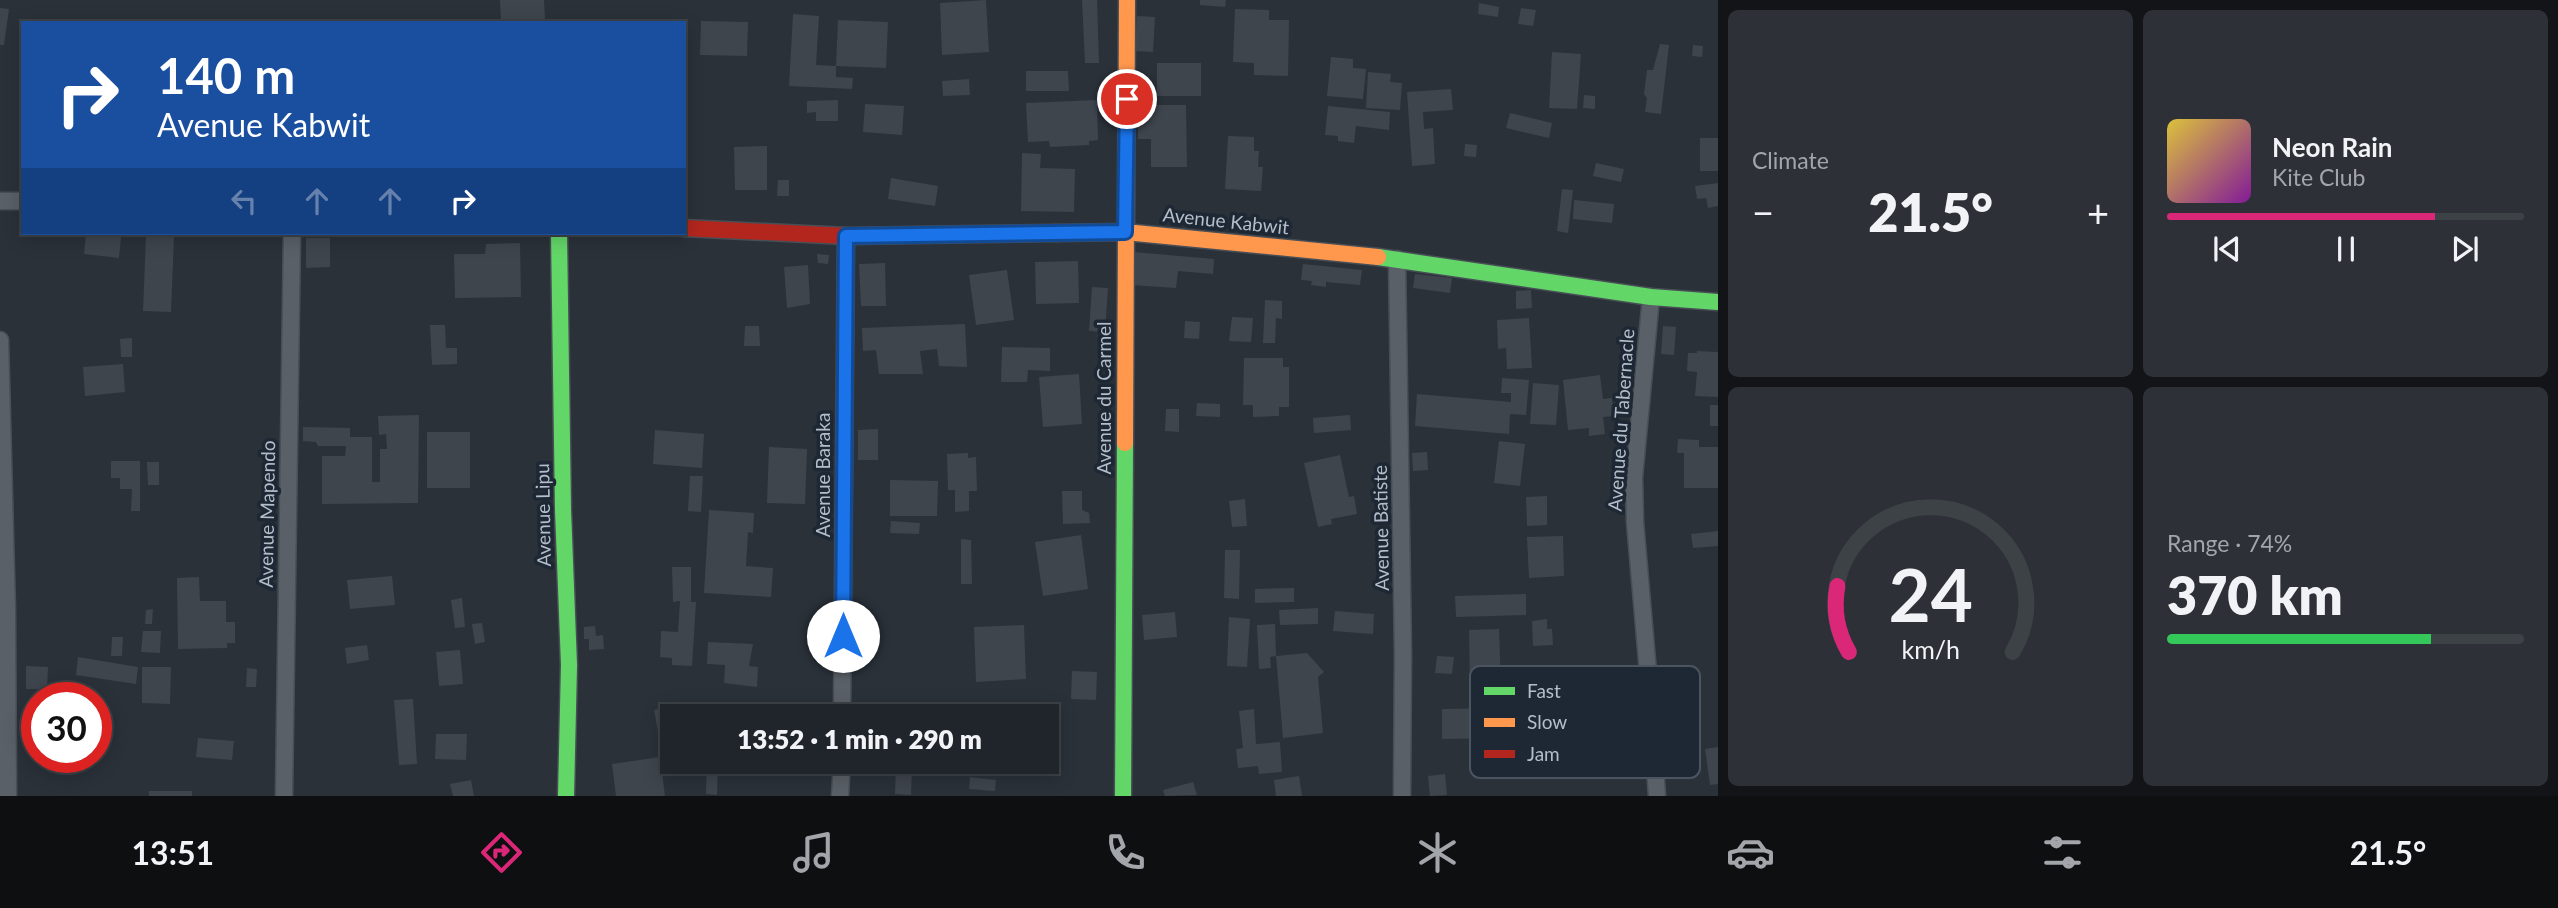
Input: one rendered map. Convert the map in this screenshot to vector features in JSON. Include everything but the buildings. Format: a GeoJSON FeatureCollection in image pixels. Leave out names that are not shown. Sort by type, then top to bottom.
{"type":"FeatureCollection","features":[{"type":"Feature","properties":{"kind":"street","name":"Avenue du Carmel"},"geometry":{"type":"LineString","coordinates":[[1123,796],[1127,0]]}},
{"type":"Feature","properties":{"kind":"street"},"geometry":{"type":"LineString","coordinates":[[0,201],[21,201]]}},
{"type":"Feature","properties":{"kind":"street","name":"Avenue Kabwit"},"geometry":{"type":"LineString","coordinates":[[686,228],[846,236],[1125,232],[1397,259],[1651,297],[1718,302]]}},
{"type":"Feature","properties":{"kind":"street","name":"Avenue Mapendo"},"geometry":{"type":"LineString","coordinates":[[284,796],[292,235]]}},
{"type":"Feature","properties":{"kind":"street","name":"Avenue Lipu"},"geometry":{"type":"LineString","coordinates":[[559,235],[569,665],[566,796]]}},
{"type":"Feature","properties":{"kind":"street","name":"Avenue Baraka"},"geometry":{"type":"LineString","coordinates":[[842,704],[846,236]]}},
{"type":"Feature","properties":{"kind":"street","name":"Avenue Batiste"},"geometry":{"type":"LineString","coordinates":[[1397,259],[1403,641],[1402,796]]}},
{"type":"Feature","properties":{"kind":"street","name":"Avenue du Tabernacle"},"geometry":{"type":"LineString","coordinates":[[1647,666],[1635,522],[1634,477],[1651,297]]}},
{"type":"Feature","properties":{"kind":"street"},"geometry":{"type":"LineString","coordinates":[[0,340],[7,612],[8,796]]}},
{"type":"Feature","properties":{"kind":"street"},"geometry":{"type":"LineString","coordinates":[[840,796],[841,774]]}},
{"type":"Feature","properties":{"kind":"street","name":"Avenue du Tabernacle"},"geometry":{"type":"LineString","coordinates":[[1656,778],[1657,796]]}},
{"type":"Feature","properties":{"kind":"traffic: fast"},"geometry":{"type":"LineString","coordinates":[[559,235],[563,510],[569,665],[566,796]]}},
{"type":"Feature","properties":{"kind":"traffic: fast"},"geometry":{"type":"LineString","coordinates":[[1378,257],[1651,297],[1718,302]]}},
{"type":"Feature","properties":{"kind":"traffic: fast"},"geometry":{"type":"LineString","coordinates":[[1123,796],[1125,443]]}},
{"type":"Feature","properties":{"kind":"traffic: slow"},"geometry":{"type":"LineString","coordinates":[[1125,443],[1127,0]]}},
{"type":"Feature","properties":{"kind":"traffic: slow"},"geometry":{"type":"LineString","coordinates":[[1056,233],[1125,232],[1378,257]]}},
{"type":"Feature","properties":{"kind":"traffic: jam"},"geometry":{"type":"LineString","coordinates":[[686,228],[846,236],[1056,233]]}},
{"type":"Feature","properties":{"kind":"route"},"geometry":{"type":"LineString","coordinates":[[843,636],[846,236],[1125,232],[1127,99]]}}]}
